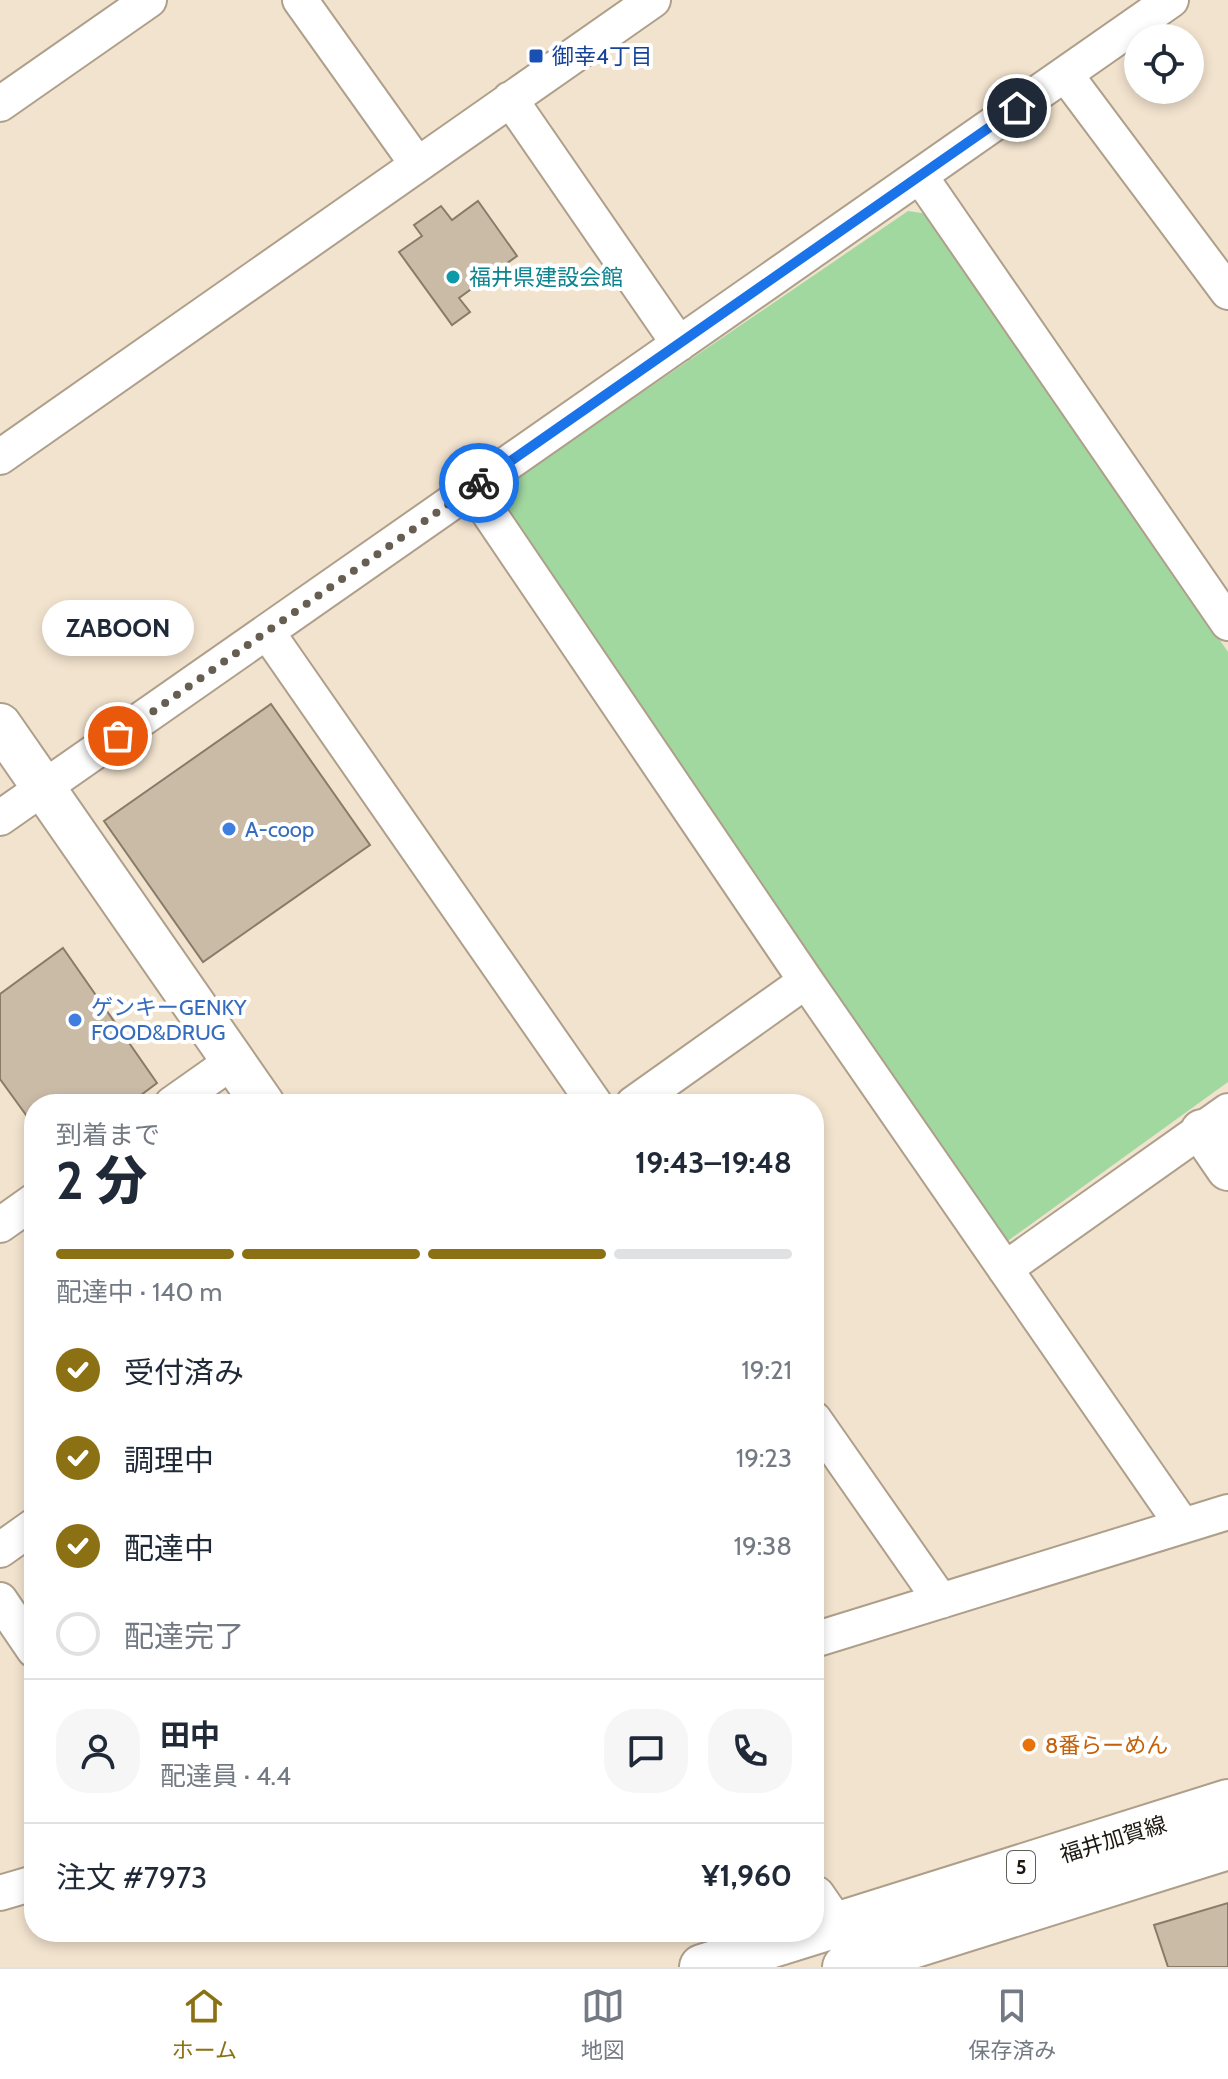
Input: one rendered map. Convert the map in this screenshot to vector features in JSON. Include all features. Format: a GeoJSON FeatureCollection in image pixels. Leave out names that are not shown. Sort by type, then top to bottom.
{"type":"FeatureCollection","features":[{"type":"Feature","properties":{"kind":"main road","name":"福井加賀線"},"geometry":{"type":"LineString","coordinates":[[824,1921],[1228,1802]]}},
{"type":"Feature","properties":{"kind":"main road","name":"福井加賀線"},"geometry":{"type":"LineString","coordinates":[[855,1966],[1228,1847]]}},
{"type":"Feature","properties":{"kind":"main road","name":"福井加賀線"},"geometry":{"type":"LineString","coordinates":[[702,1967],[767,1942]]}},
{"type":"Feature","properties":{"kind":"street"},"geometry":{"type":"LineString","coordinates":[[0,104],[149,0]]}},
{"type":"Feature","properties":{"kind":"street"},"geometry":{"type":"LineString","coordinates":[[300,0],[417,164]]}},
{"type":"Feature","properties":{"kind":"street"},"geometry":{"type":"LineString","coordinates":[[0,457],[653,0]]}},
{"type":"Feature","properties":{"kind":"street"},"geometry":{"type":"LineString","coordinates":[[0,818],[1171,0]]}},
{"type":"Feature","properties":{"kind":"street"},"geometry":{"type":"LineString","coordinates":[[1065,74],[1228,292]]}},
{"type":"Feature","properties":{"kind":"street"},"geometry":{"type":"LineString","coordinates":[[510,99],[679,344]]}},
{"type":"Feature","properties":{"kind":"street"},"geometry":{"type":"LineString","coordinates":[[920,176],[1217,581],[1228,623]]}},
{"type":"Feature","properties":{"kind":"street"},"geometry":{"type":"LineString","coordinates":[[472,488],[806,981],[1183,1526]]}},
{"type":"Feature","properties":{"kind":"street"},"geometry":{"type":"LineString","coordinates":[[267,632],[588,1094]]}},
{"type":"Feature","properties":{"kind":"street"},"geometry":{"type":"LineString","coordinates":[[0,725],[256,1094]]}},
{"type":"Feature","properties":{"kind":"street"},"geometry":{"type":"LineString","coordinates":[[647,1094],[806,981]]}},
{"type":"Feature","properties":{"kind":"street"},"geometry":{"type":"LineString","coordinates":[[186,1094],[233,1061]]}},
{"type":"Feature","properties":{"kind":"street"},"geometry":{"type":"LineString","coordinates":[[1005,1269],[1215,1121],[1228,1169]]}},
{"type":"Feature","properties":{"kind":"street"},"geometry":{"type":"LineString","coordinates":[[0,1225],[24,1208]]}},
{"type":"Feature","properties":{"kind":"street"},"geometry":{"type":"LineString","coordinates":[[824,1433],[941,1601]]}},
{"type":"Feature","properties":{"kind":"street"},"geometry":{"type":"LineString","coordinates":[[824,1637],[1228,1512]]}},
{"type":"Feature","properties":{"kind":"street"},"geometry":{"type":"LineString","coordinates":[[0,1550],[24,1533]]}},
{"type":"Feature","properties":{"kind":"street"},"geometry":{"type":"LineString","coordinates":[[0,1600],[24,1635]]}},
{"type":"Feature","properties":{"kind":"street"},"geometry":{"type":"LineString","coordinates":[[0,1893],[24,1886]]}},
{"type":"Feature","properties":{"kind":"street"},"geometry":{"type":"LineString","coordinates":[[824,1928],[855,1966]]}},
{"type":"Feature","properties":{"kind":"green space"},"geometry":{"type":"Polygon","coordinates":[[[908,211],[928,214],[1228,652],[1228,1082],[1005,1243],[495,493],[908,211]]]}},
{"type":"Feature","properties":{"kind":"building","name":"福井県建設会館"},"geometry":{"type":"Polygon","coordinates":[[[478,201],[517,256],[459,298],[470,312],[452,325],[399,252],[422,236],[414,225],[441,206],[452,220],[478,201]]]}},
{"type":"Feature","properties":{"kind":"building"},"geometry":{"type":"Polygon","coordinates":[[[271,704],[370,845],[203,962],[104,821],[271,704]]]}},
{"type":"Feature","properties":{"kind":"building"},"geometry":{"type":"Polygon","coordinates":[[[63,948],[157,1083],[142,1094],[24,1094],[24,1112],[0,1079],[0,994],[63,948]]]}},
{"type":"Feature","properties":{"kind":"building"},"geometry":{"type":"Polygon","coordinates":[[[1228,1903],[1228,1967],[1168,1967],[1154,1925],[1228,1903]]]}},
{"type":"Feature","properties":{"kind":"way so far"},"geometry":{"type":"LineString","coordinates":[[118,736],[479,483]]}},
{"type":"Feature","properties":{"kind":"place","name":"御幸4丁目"},"geometry":{"type":"Point","coordinates":[536,56]}},
{"type":"Feature","properties":{"kind":"place","name":"福井県建設会館"},"geometry":{"type":"Point","coordinates":[453,277]}},
{"type":"Feature","properties":{"kind":"place","name":"ZABOON"},"geometry":{"type":"Point","coordinates":[118,736]}},
{"type":"Feature","properties":{"kind":"place","name":"A-coop"},"geometry":{"type":"Point","coordinates":[229,829]}},
{"type":"Feature","properties":{"kind":"place","name":"ゲンキーGENKY FOOD&DRUG"},"geometry":{"type":"Point","coordinates":[75,1020]}},
{"type":"Feature","properties":{"kind":"place","name":"8番らーめん"},"geometry":{"type":"Point","coordinates":[1029,1745]}},
{"type":"Feature","properties":{"kind":"route"},"geometry":{"type":"LineString","coordinates":[[479,483],[1017,108]]}}]}
